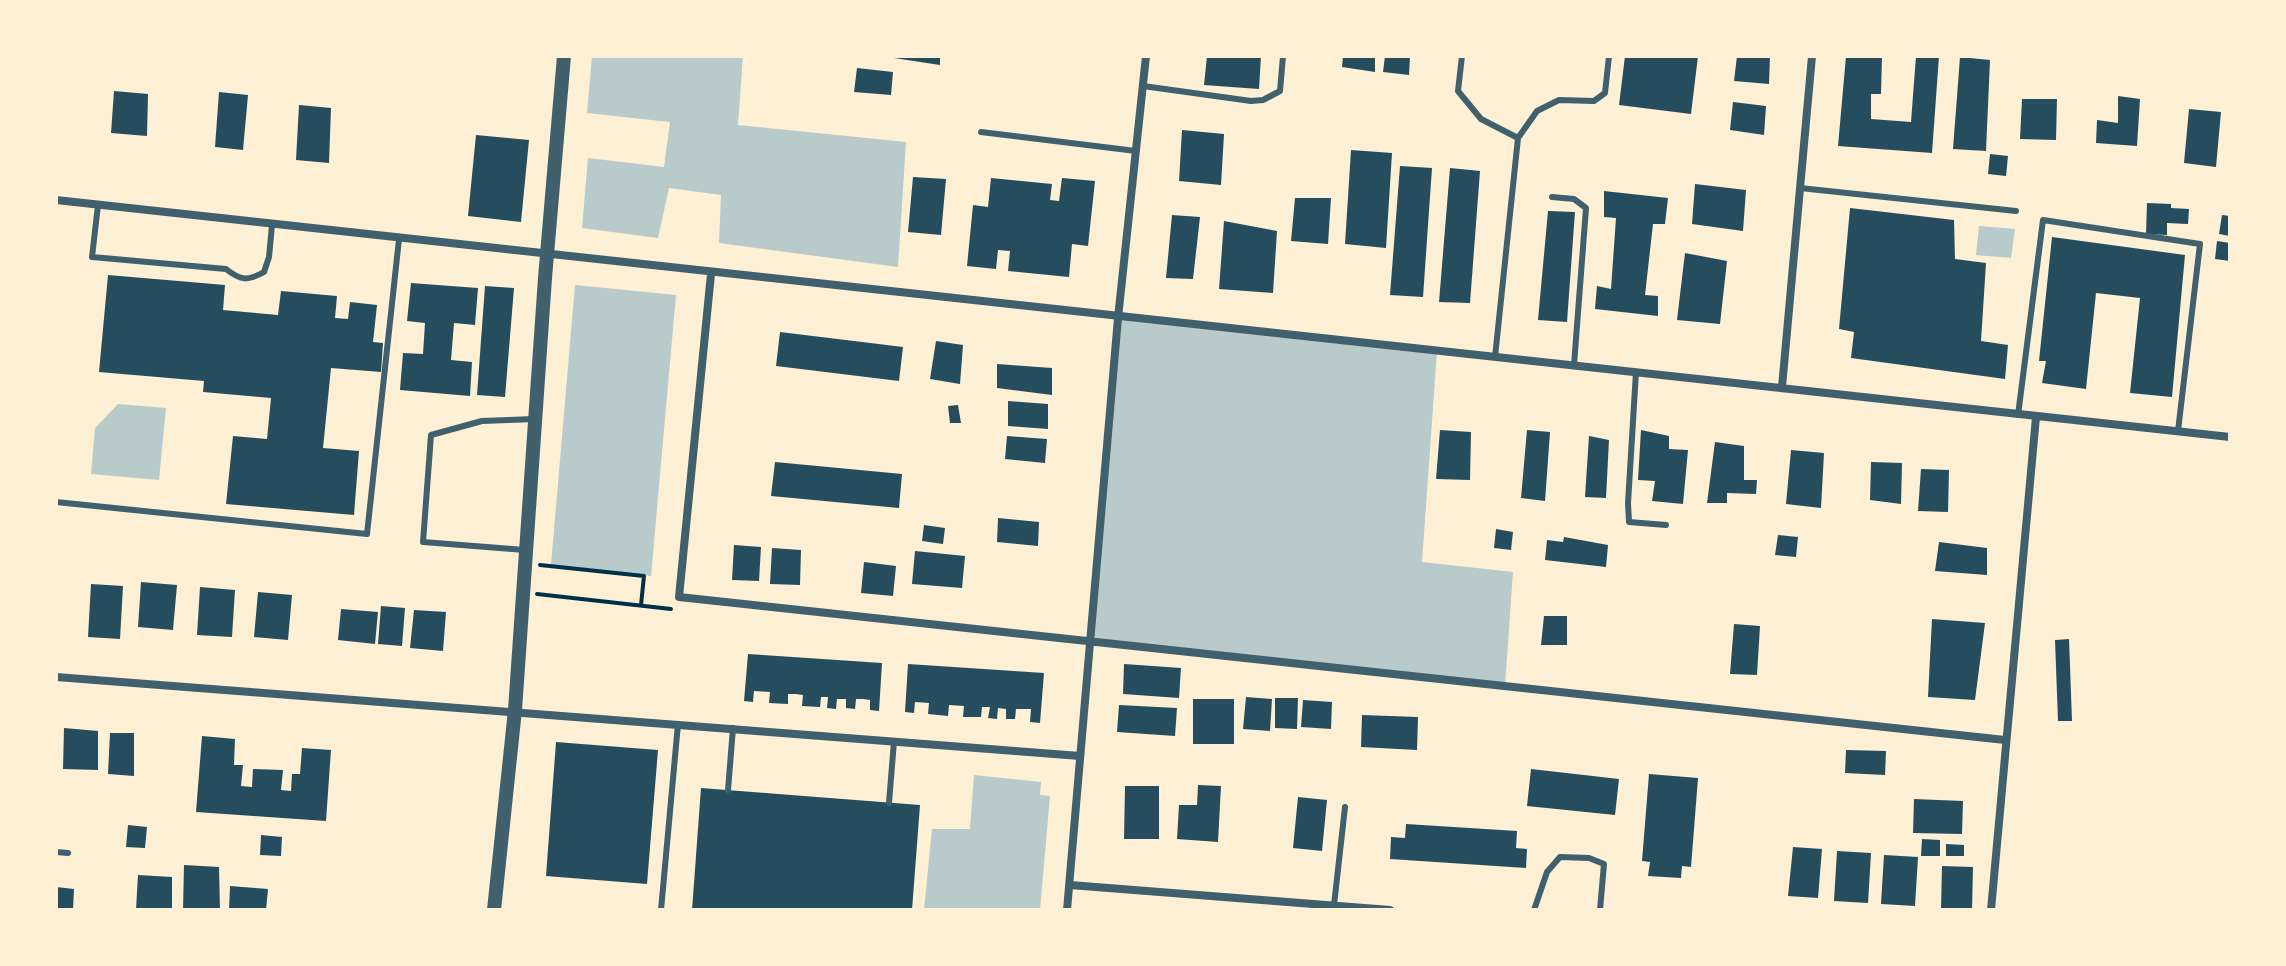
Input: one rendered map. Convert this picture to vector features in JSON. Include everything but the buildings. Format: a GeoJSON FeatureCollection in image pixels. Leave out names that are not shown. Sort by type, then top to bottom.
{"type":"FeatureCollection","features":[{"type":"Feature","properties":{"kind":"street"},"geometry":{"type":"LineString","coordinates":[[494,910],[515,710],[564,56]]}},
{"type":"Feature","properties":{"kind":"street"},"geometry":{"type":"LineString","coordinates":[[1067,910],[1118,318],[1146,56]]}},
{"type":"Feature","properties":{"kind":"street"},"geometry":{"type":"LineString","coordinates":[[1782,387],[1812,56]]}},
{"type":"Feature","properties":{"kind":"street"},"geometry":{"type":"LineString","coordinates":[[56,200],[711,274],[2230,437]]}},
{"type":"Feature","properties":{"kind":"street"},"geometry":{"type":"LineString","coordinates":[[711,274],[679,597],[2005,740]]}},
{"type":"Feature","properties":{"kind":"street"},"geometry":{"type":"LineString","coordinates":[[1991,910],[2036,417]]}},
{"type":"Feature","properties":{"kind":"street"},"geometry":{"type":"LineString","coordinates":[[56,677],[515,710],[1080,756]]}},
{"type":"Feature","properties":{"kind":"street"},"geometry":{"type":"LineString","coordinates":[[1070,885],[1390,910]]}},
{"type":"Feature","properties":{"kind":"lane"},"geometry":{"type":"LineString","coordinates":[[1143,86],[1222,99],[1263,100],[1280,91],[1283,56]]}},
{"type":"Feature","properties":{"kind":"lane"},"geometry":{"type":"LineString","coordinates":[[1462,56],[1458,91],[1481,119],[1518,138]]}},
{"type":"Feature","properties":{"kind":"lane"},"geometry":{"type":"LineString","coordinates":[[1495,357],[1518,138],[1537,111],[1548,105],[1559,100],[1594,101],[1605,93],[1609,56]]}},
{"type":"Feature","properties":{"kind":"lane"},"geometry":{"type":"LineString","coordinates":[[981,132],[1136,151]]}},
{"type":"Feature","properties":{"kind":"lane"},"geometry":{"type":"LineString","coordinates":[[1800,188],[2016,211]]}},
{"type":"Feature","properties":{"kind":"lane"},"geometry":{"type":"LineString","coordinates":[[1552,197],[1574,199],[1586,208],[1574,365]]}},
{"type":"Feature","properties":{"kind":"lane"},"geometry":{"type":"LineString","coordinates":[[98,205],[92,257],[226,269],[237,278],[249,280],[264,272],[269,257],[272,225]]}},
{"type":"Feature","properties":{"kind":"lane"},"geometry":{"type":"LineString","coordinates":[[2018,415],[2043,220],[2200,244],[2178,431]]}},
{"type":"Feature","properties":{"kind":"lane"},"geometry":{"type":"LineString","coordinates":[[56,502],[367,534],[399,239]]}},
{"type":"Feature","properties":{"kind":"lane"},"geometry":{"type":"LineString","coordinates":[[1636,372],[1629,522],[1666,525]]}},
{"type":"Feature","properties":{"kind":"lane"},"geometry":{"type":"LineString","coordinates":[[525,557],[423,542],[431,435],[482,421],[535,419]]}},
{"type":"Feature","properties":{"kind":"lane"},"geometry":{"type":"LineString","coordinates":[[661,910],[678,724]]}},
{"type":"Feature","properties":{"kind":"lane"},"geometry":{"type":"LineString","coordinates":[[728,790],[733,728]]}},
{"type":"Feature","properties":{"kind":"lane"},"geometry":{"type":"LineString","coordinates":[[889,803],[894,741]]}},
{"type":"Feature","properties":{"kind":"lane"},"geometry":{"type":"LineString","coordinates":[[1334,905],[1345,807]]}},
{"type":"Feature","properties":{"kind":"lane"},"geometry":{"type":"LineString","coordinates":[[56,852],[68,853]]}},
{"type":"Feature","properties":{"kind":"lane"},"geometry":{"type":"LineString","coordinates":[[1534,910],[1547,872],[1560,857],[1569,856],[1589,858],[1604,864],[1600,910]]}},
{"type":"Feature","properties":{"kind":"path"},"geometry":{"type":"LineString","coordinates":[[525,557],[644,576],[641,605]]}},
{"type":"Feature","properties":{"kind":"shaded area"},"geometry":{"type":"Polygon","coordinates":[[[592,56],[743,56],[738,125],[906,142],[898,267],[719,243],[721,195],[669,188],[658,238],[582,228],[588,158],[664,167],[670,122],[587,113],[592,56]]]}},
{"type":"Feature","properties":{"kind":"shaded area"},"geometry":{"type":"Polygon","coordinates":[[[1979,226],[2015,229],[2011,258],[1976,255],[1979,226]]]}},
{"type":"Feature","properties":{"kind":"shaded area"},"geometry":{"type":"Polygon","coordinates":[[[575,285],[676,295],[651,576],[551,565],[575,285]]]}},
{"type":"Feature","properties":{"kind":"shaded area"},"geometry":{"type":"Polygon","coordinates":[[[1118,318],[1437,351],[1422,562],[1513,572],[1505,686],[1089,641],[1118,318]]]}},
{"type":"Feature","properties":{"kind":"shaded area"},"geometry":{"type":"Polygon","coordinates":[[[118,404],[166,408],[159,480],[91,474],[95,428],[118,404]]]}},
{"type":"Feature","properties":{"kind":"shaded area"},"geometry":{"type":"Polygon","coordinates":[[[974,775],[1041,782],[1040,795],[1050,796],[1040,910],[924,910],[932,829],[970,829],[974,775]]]}}]}
